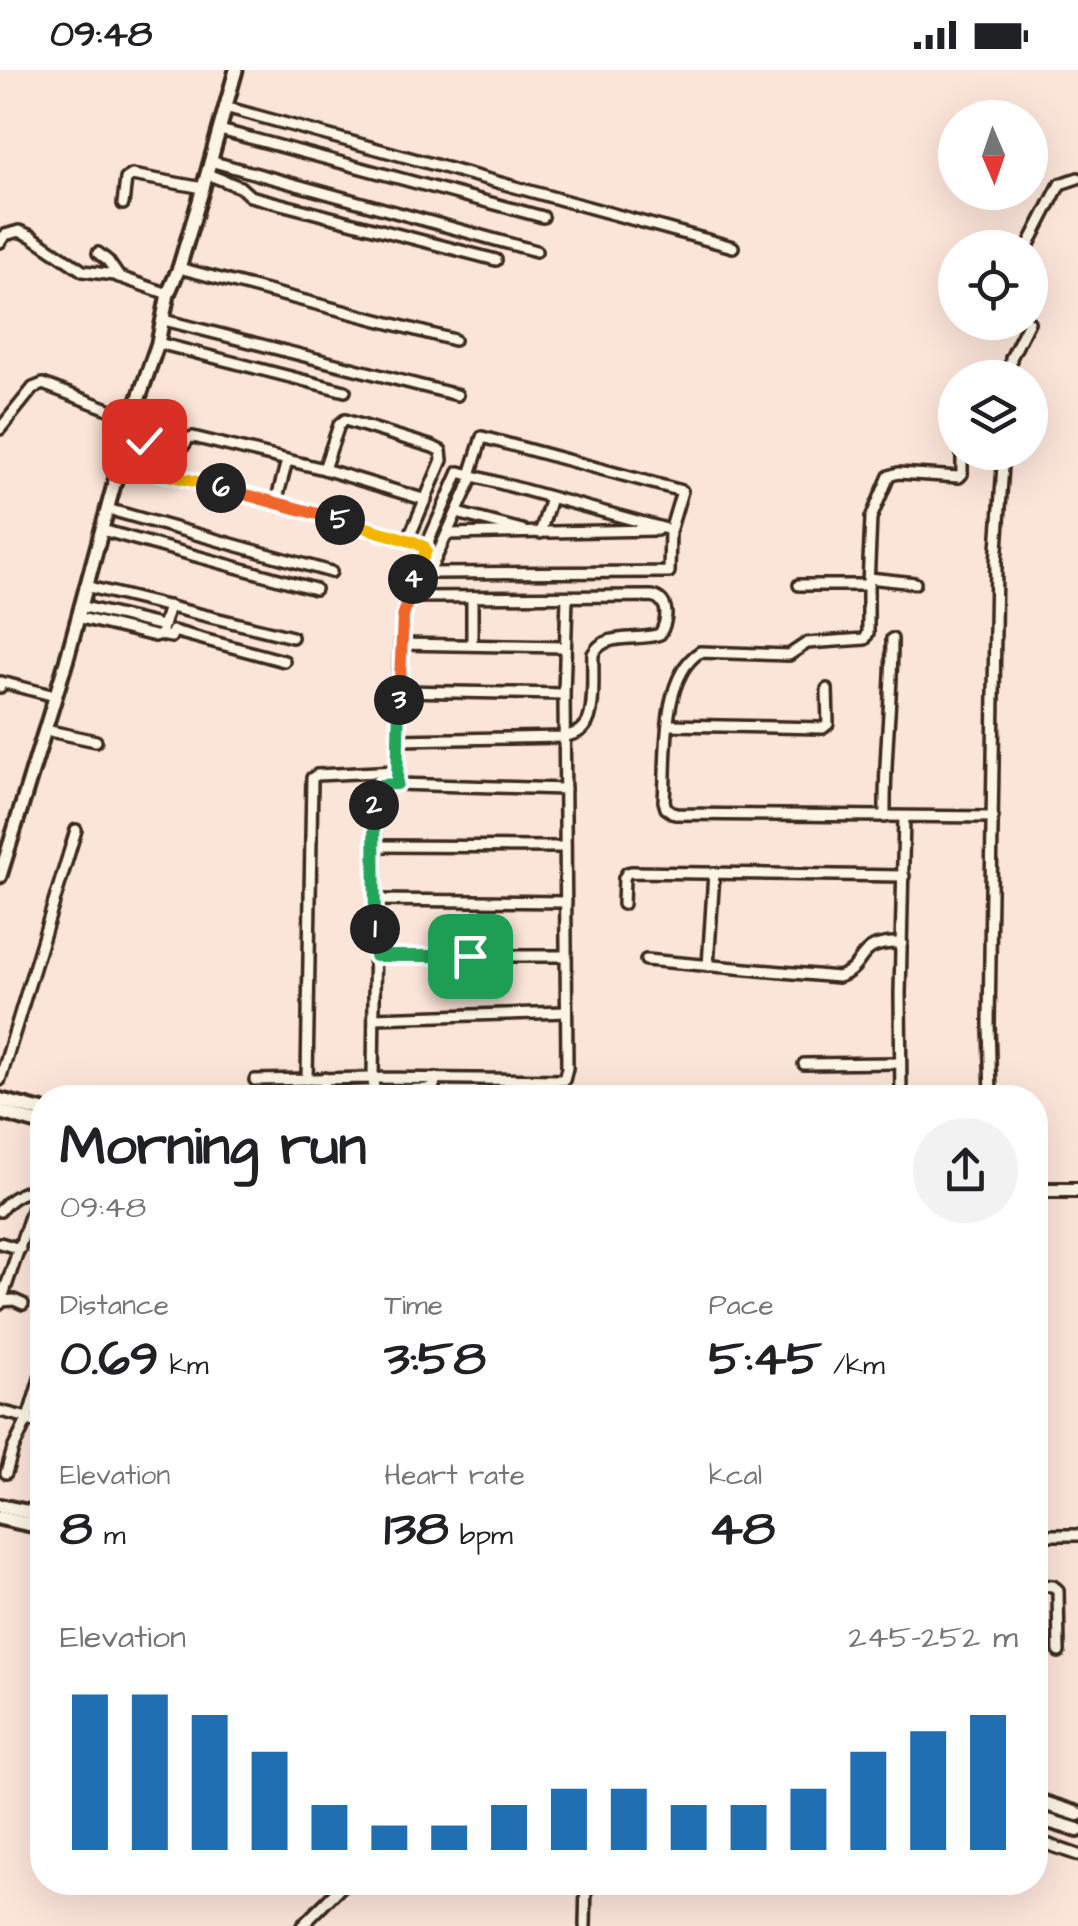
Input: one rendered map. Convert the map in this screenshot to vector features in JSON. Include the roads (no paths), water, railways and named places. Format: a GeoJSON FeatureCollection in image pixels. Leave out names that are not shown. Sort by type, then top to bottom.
{"type":"FeatureCollection","features":[{"type":"Feature","properties":{"kind":"highway"},"geometry":{"type":"LineString","coordinates":[[0,1100],[30,1107]]}},
{"type":"Feature","properties":{"kind":"highway"},"geometry":{"type":"LineString","coordinates":[[0,1112],[30,1121]]}},
{"type":"Feature","properties":{"kind":"highway"},"geometry":{"type":"LineString","coordinates":[[1048,1193],[1078,1193]]}},
{"type":"Feature","properties":{"kind":"highway"},"geometry":{"type":"LineString","coordinates":[[0,1506],[30,1512]]}},
{"type":"Feature","properties":{"kind":"highway"},"geometry":{"type":"LineString","coordinates":[[0,1518],[30,1524]]}},
{"type":"Feature","properties":{"kind":"highway"},"geometry":{"type":"LineString","coordinates":[[1048,1804],[1078,1814]]}},
{"type":"Feature","properties":{"kind":"highway"},"geometry":{"type":"LineString","coordinates":[[1048,1822],[1078,1830]]}},
{"type":"Feature","properties":{"kind":"main road"},"geometry":{"type":"LineString","coordinates":[[0,876],[56,696],[132,418],[158,342],[168,294],[204,188],[236,70]]}},
{"type":"Feature","properties":{"kind":"street"},"geometry":{"type":"LineString","coordinates":[[225,108],[733,247]]}},
{"type":"Feature","properties":{"kind":"street"},"geometry":{"type":"LineString","coordinates":[[220,130],[544,217]]}},
{"type":"Feature","properties":{"kind":"street"},"geometry":{"type":"LineString","coordinates":[[209,167],[536,251]]}},
{"type":"Feature","properties":{"kind":"street"},"geometry":{"type":"LineString","coordinates":[[209,167],[250,196],[496,260]]}},
{"type":"Feature","properties":{"kind":"street"},"geometry":{"type":"LineString","coordinates":[[123,204],[126,179],[132,175],[204,188]]}},
{"type":"Feature","properties":{"kind":"street"},"geometry":{"type":"LineString","coordinates":[[1036,230],[1060,184],[1078,178]]}},
{"type":"Feature","properties":{"kind":"street"},"geometry":{"type":"LineString","coordinates":[[0,242],[5,235],[19,231],[83,271],[120,277],[168,294]]}},
{"type":"Feature","properties":{"kind":"street"},"geometry":{"type":"LineString","coordinates":[[98,253],[120,277]]}},
{"type":"Feature","properties":{"kind":"street"},"geometry":{"type":"LineString","coordinates":[[179,268],[454,340]]}},
{"type":"Feature","properties":{"kind":"street"},"geometry":{"type":"LineString","coordinates":[[164,320],[457,395]]}},
{"type":"Feature","properties":{"kind":"street"},"geometry":{"type":"LineString","coordinates":[[158,342],[345,390]]}},
{"type":"Feature","properties":{"kind":"street"},"geometry":{"type":"LineString","coordinates":[[0,429],[33,388],[43,384],[132,418]]}},
{"type":"Feature","properties":{"kind":"street"},"geometry":{"type":"LineString","coordinates":[[324,470],[345,420],[440,450],[442,460],[426,500],[400,644],[397,784]]}},
{"type":"Feature","properties":{"kind":"street"},"geometry":{"type":"LineString","coordinates":[[418,544],[276,502],[144,469],[139,463],[143,443],[149,439],[182,448],[194,437],[426,500]]}},
{"type":"Feature","properties":{"kind":"street"},"geometry":{"type":"LineString","coordinates":[[482,437],[682,491],[670,529],[669,572],[429,573],[457,513],[482,437]]}},
{"type":"Feature","properties":{"kind":"street"},"geometry":{"type":"LineString","coordinates":[[276,502],[287,460]]}},
{"type":"Feature","properties":{"kind":"street"},"geometry":{"type":"LineString","coordinates":[[962,470],[959,477],[898,473],[889,476],[871,518],[868,632],[862,640],[807,643],[788,655],[696,654],[673,692],[664,800],[671,812],[993,817]]}},
{"type":"Feature","properties":{"kind":"street"},"geometry":{"type":"LineString","coordinates":[[991,1085],[989,1024],[996,563],[1003,470]]}},
{"type":"Feature","properties":{"kind":"street"},"geometry":{"type":"LineString","coordinates":[[418,544],[460,472],[670,529]]}},
{"type":"Feature","properties":{"kind":"street"},"geometry":{"type":"LineString","coordinates":[[538,533],[551,498]]}},
{"type":"Feature","properties":{"kind":"street"},"geometry":{"type":"LineString","coordinates":[[107,509],[331,572]]}},
{"type":"Feature","properties":{"kind":"street"},"geometry":{"type":"LineString","coordinates":[[457,513],[538,533]]}},
{"type":"Feature","properties":{"kind":"street"},"geometry":{"type":"LineString","coordinates":[[447,534],[670,529]]}},
{"type":"Feature","properties":{"kind":"street"},"geometry":{"type":"LineString","coordinates":[[102,530],[314,589]]}},
{"type":"Feature","properties":{"kind":"street"},"geometry":{"type":"LineString","coordinates":[[799,585],[915,583]]}},
{"type":"Feature","properties":{"kind":"street"},"geometry":{"type":"LineString","coordinates":[[85,586],[292,636]]}},
{"type":"Feature","properties":{"kind":"street"},"geometry":{"type":"LineString","coordinates":[[397,740],[564,737],[579,732],[590,720],[593,654],[597,646],[660,634],[666,609],[660,598],[652,596],[472,598],[407,593]]}},
{"type":"Feature","properties":{"kind":"street"},"geometry":{"type":"LineString","coordinates":[[255,1080],[564,1080],[566,597]]}},
{"type":"Feature","properties":{"kind":"street"},"geometry":{"type":"LineString","coordinates":[[472,598],[472,644]]}},
{"type":"Feature","properties":{"kind":"street"},"geometry":{"type":"LineString","coordinates":[[169,606],[161,634],[171,637],[173,631],[284,661]]}},
{"type":"Feature","properties":{"kind":"street"},"geometry":{"type":"LineString","coordinates":[[79,611],[163,626]]}},
{"type":"Feature","properties":{"kind":"street"},"geometry":{"type":"LineString","coordinates":[[79,611],[155,636]]}},
{"type":"Feature","properties":{"kind":"street"},"geometry":{"type":"LineString","coordinates":[[885,817],[892,638]]}},
{"type":"Feature","properties":{"kind":"street"},"geometry":{"type":"LineString","coordinates":[[400,644],[564,647]]}},
{"type":"Feature","properties":{"kind":"street"},"geometry":{"type":"LineString","coordinates":[[0,687],[1,682],[56,696]]}},
{"type":"Feature","properties":{"kind":"street"},"geometry":{"type":"LineString","coordinates":[[669,725],[823,728],[828,724],[827,689]]}},
{"type":"Feature","properties":{"kind":"street"},"geometry":{"type":"LineString","coordinates":[[399,691],[564,694]]}},
{"type":"Feature","properties":{"kind":"street"},"geometry":{"type":"LineString","coordinates":[[45,730],[96,741]]}},
{"type":"Feature","properties":{"kind":"street"},"geometry":{"type":"LineString","coordinates":[[306,1079],[312,778],[397,771]]}},
{"type":"Feature","properties":{"kind":"street"},"geometry":{"type":"LineString","coordinates":[[374,1085],[374,796],[381,785],[565,789]]}},
{"type":"Feature","properties":{"kind":"street"},"geometry":{"type":"LineString","coordinates":[[901,1085],[904,817]]}},
{"type":"Feature","properties":{"kind":"street"},"geometry":{"type":"LineString","coordinates":[[0,1080],[76,830]]}},
{"type":"Feature","properties":{"kind":"street"},"geometry":{"type":"LineString","coordinates":[[376,846],[565,847]]}},
{"type":"Feature","properties":{"kind":"street"},"geometry":{"type":"LineString","coordinates":[[623,904],[627,873],[904,876]]}},
{"type":"Feature","properties":{"kind":"street"},"geometry":{"type":"LineString","coordinates":[[708,966],[714,873]]}},
{"type":"Feature","properties":{"kind":"street"},"geometry":{"type":"LineString","coordinates":[[376,900],[566,902]]}},
{"type":"Feature","properties":{"kind":"street"},"geometry":{"type":"LineString","coordinates":[[646,960],[838,976],[848,973],[876,944],[902,943]]}},
{"type":"Feature","properties":{"kind":"street"},"geometry":{"type":"LineString","coordinates":[[375,956],[566,956]]}},
{"type":"Feature","properties":{"kind":"street"},"geometry":{"type":"LineString","coordinates":[[374,1018],[566,1012]]}},
{"type":"Feature","properties":{"kind":"street"},"geometry":{"type":"LineString","coordinates":[[804,1064],[900,1064]]}},
{"type":"Feature","properties":{"kind":"street"},"geometry":{"type":"LineString","coordinates":[[324,1078],[324,1085]]}},
{"type":"Feature","properties":{"kind":"street"},"geometry":{"type":"LineString","coordinates":[[336,1078],[336,1085]]}},
{"type":"Feature","properties":{"kind":"street"},"geometry":{"type":"LineString","coordinates":[[434,1085],[436,1078]]}},
{"type":"Feature","properties":{"kind":"street"},"geometry":{"type":"LineString","coordinates":[[0,1212],[7,1202],[30,1189]]}},
{"type":"Feature","properties":{"kind":"street"},"geometry":{"type":"LineString","coordinates":[[23,1304],[14,1300],[1,1302],[30,1219]]}},
{"type":"Feature","properties":{"kind":"street"},"geometry":{"type":"LineString","coordinates":[[0,1243],[20,1250]]}},
{"type":"Feature","properties":{"kind":"street"},"geometry":{"type":"LineString","coordinates":[[0,1411],[28,1419]]}},
{"type":"Feature","properties":{"kind":"street"},"geometry":{"type":"LineString","coordinates":[[6,1473],[30,1415]]}},
{"type":"Feature","properties":{"kind":"street"},"geometry":{"type":"LineString","coordinates":[[1048,1535],[1078,1535]]}},
{"type":"Feature","properties":{"kind":"street"},"geometry":{"type":"LineString","coordinates":[[1048,1586],[1058,1590],[1059,1652]]}},
{"type":"Feature","properties":{"kind":"street"},"geometry":{"type":"LineString","coordinates":[[1048,1844],[1078,1854]]}},
{"type":"Feature","properties":{"kind":"street"},"geometry":{"type":"LineString","coordinates":[[302,1926],[333,1895]]}},
{"type":"Feature","properties":{"kind":"street"},"geometry":{"type":"LineString","coordinates":[[584,1926],[585,1895]]}}]}
